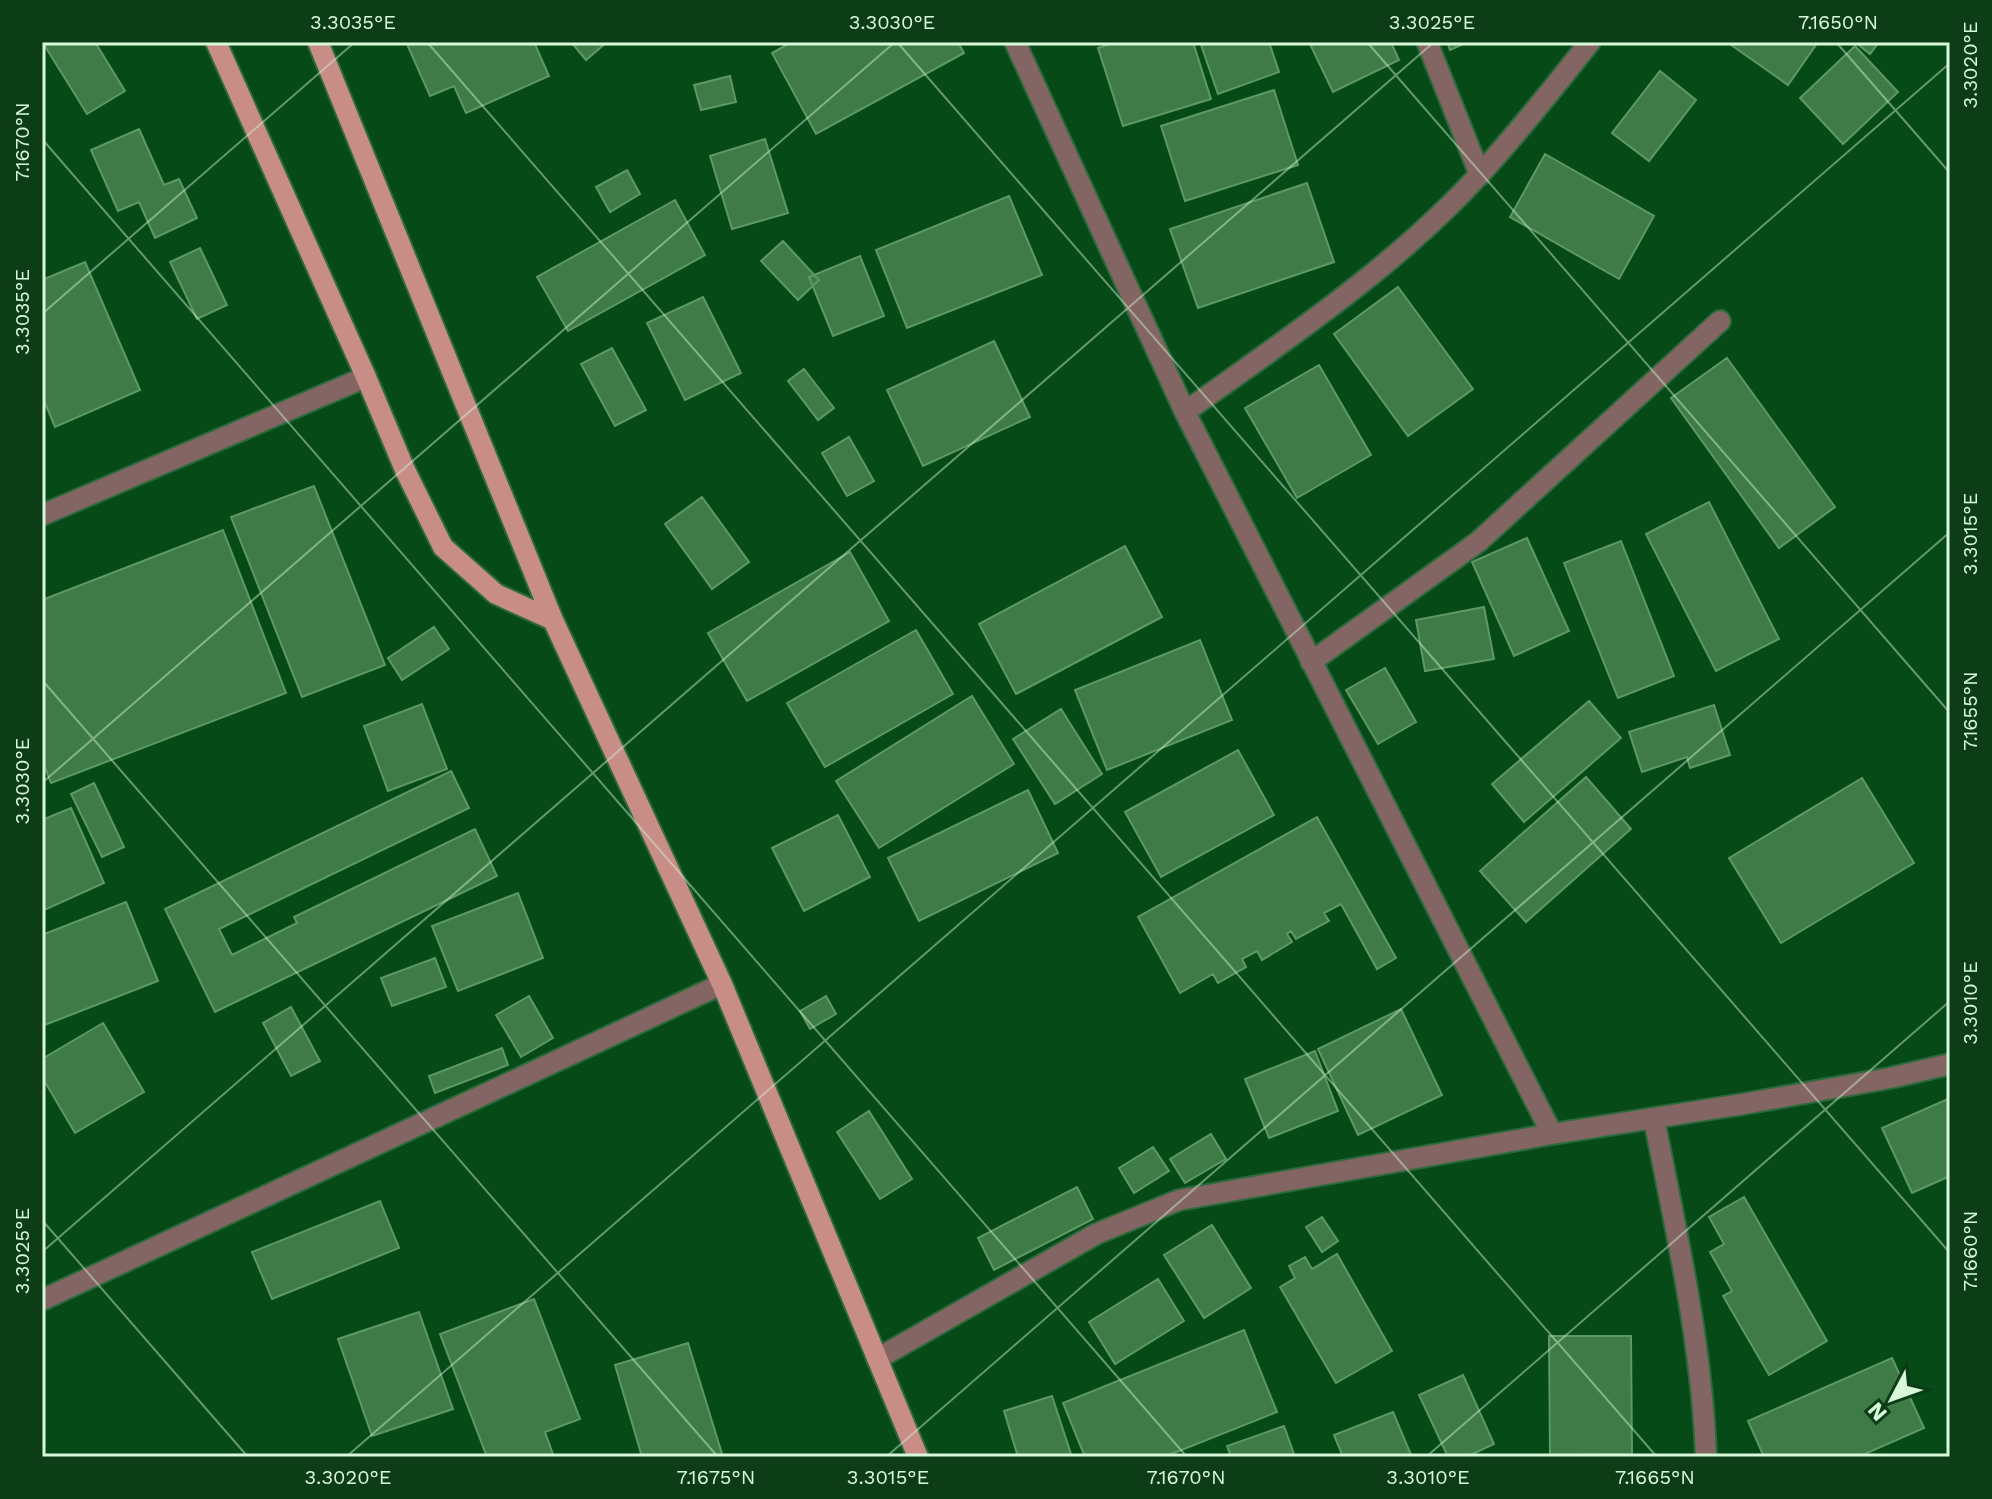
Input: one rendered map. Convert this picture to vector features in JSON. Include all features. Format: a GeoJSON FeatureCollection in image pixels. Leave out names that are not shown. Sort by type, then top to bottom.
{"type":"FeatureCollection","features":[{"type":"Feature","properties":{"kind":"main road"},"geometry":{"type":"LineString","coordinates":[[216,42],[405,470],[443,547],[496,594],[553,620]]}},
{"type":"Feature","properties":{"kind":"main road"},"geometry":{"type":"LineString","coordinates":[[318,42],[553,620],[722,984],[918,1457]]}},
{"type":"Feature","properties":{"kind":"street"},"geometry":{"type":"LineString","coordinates":[[1015,42],[1185,412],[1552,1134]]}},
{"type":"Feature","properties":{"kind":"street"},"geometry":{"type":"LineString","coordinates":[[1427,42],[1480,175]]}},
{"type":"Feature","properties":{"kind":"street"},"geometry":{"type":"LineString","coordinates":[[1185,412],[1294,335],[1390,259],[1480,175],[1590,42]]}},
{"type":"Feature","properties":{"kind":"street"},"geometry":{"type":"LineString","coordinates":[[1311,662],[1478,542],[1720,321]]}},
{"type":"Feature","properties":{"kind":"street"},"geometry":{"type":"LineString","coordinates":[[42,515],[366,377]]}},
{"type":"Feature","properties":{"kind":"street"},"geometry":{"type":"LineString","coordinates":[[42,1300],[722,984]]}},
{"type":"Feature","properties":{"kind":"street"},"geometry":{"type":"LineString","coordinates":[[877,1359],[1096,1234],[1179,1200],[1890,1078],[1950,1064]]}},
{"type":"Feature","properties":{"kind":"street"},"geometry":{"type":"LineString","coordinates":[[1654,1119],[1686,1281],[1704,1412],[1706,1457]]}},
{"type":"Feature","properties":{"kind":"building"},"geometry":{"type":"Polygon","coordinates":[[[95,42],[125,91],[87,114],[43,43],[95,42]]]}},
{"type":"Feature","properties":{"kind":"building"},"geometry":{"type":"Polygon","coordinates":[[[406,42],[534,42],[549,76],[466,113],[454,86],[430,96],[406,42]]]}},
{"type":"Feature","properties":{"kind":"building"},"geometry":{"type":"Polygon","coordinates":[[[571,42],[607,42],[586,60],[571,42]]]}},
{"type":"Feature","properties":{"kind":"building"},"geometry":{"type":"Polygon","coordinates":[[[792,42],[958,42],[964,53],[816,134],[772,53],[792,42]]]}},
{"type":"Feature","properties":{"kind":"building"},"geometry":{"type":"Polygon","coordinates":[[[1117,42],[1193,42],[1211,99],[1123,126],[1098,48],[1117,42]]]}},
{"type":"Feature","properties":{"kind":"building"},"geometry":{"type":"Polygon","coordinates":[[[1200,42],[1269,42],[1279,72],[1218,94],[1200,42]]]}},
{"type":"Feature","properties":{"kind":"building"},"geometry":{"type":"Polygon","coordinates":[[[1309,42],[1391,42],[1399,60],[1333,92],[1309,42]]]}},
{"type":"Feature","properties":{"kind":"building"},"geometry":{"type":"Polygon","coordinates":[[[1447,42],[1468,42],[1450,50],[1447,42]]]}},
{"type":"Feature","properties":{"kind":"building"},"geometry":{"type":"Polygon","coordinates":[[[1727,42],[1818,42],[1788,85],[1727,42]]]}},
{"type":"Feature","properties":{"kind":"building"},"geometry":{"type":"Polygon","coordinates":[[[1855,42],[1879,42],[1870,54],[1855,42]]]}},
{"type":"Feature","properties":{"kind":"building"},"geometry":{"type":"Polygon","coordinates":[[[1855,46],[1898,92],[1843,144],[1800,98],[1855,46]]]}},
{"type":"Feature","properties":{"kind":"building"},"geometry":{"type":"Polygon","coordinates":[[[1660,71],[1696,100],[1649,161],[1612,133],[1660,71]]]}},
{"type":"Feature","properties":{"kind":"building"},"geometry":{"type":"Polygon","coordinates":[[[730,76],[736,102],[701,110],[694,85],[730,76]]]}},
{"type":"Feature","properties":{"kind":"building"},"geometry":{"type":"Polygon","coordinates":[[[1274,90],[1298,165],[1185,201],[1161,126],[1274,90]]]}},
{"type":"Feature","properties":{"kind":"building"},"geometry":{"type":"Polygon","coordinates":[[[139,129],[164,185],[179,179],[197,218],[155,238],[139,202],[118,211],[91,150],[139,129]]]}},
{"type":"Feature","properties":{"kind":"building"},"geometry":{"type":"Polygon","coordinates":[[[765,139],[788,213],[732,229],[710,156],[765,139]]]}},
{"type":"Feature","properties":{"kind":"building"},"geometry":{"type":"Polygon","coordinates":[[[1545,154],[1654,216],[1619,279],[1510,217],[1545,154]]]}},
{"type":"Feature","properties":{"kind":"building"},"geometry":{"type":"Polygon","coordinates":[[[627,170],[640,194],[610,212],[596,187],[627,170]]]}},
{"type":"Feature","properties":{"kind":"building"},"geometry":{"type":"Polygon","coordinates":[[[1307,183],[1334,262],[1198,308],[1170,229],[1307,183]]]}},
{"type":"Feature","properties":{"kind":"building"},"geometry":{"type":"Polygon","coordinates":[[[1009,196],[1042,275],[907,328],[876,250],[1009,196]]]}},
{"type":"Feature","properties":{"kind":"building"},"geometry":{"type":"Polygon","coordinates":[[[675,200],[705,255],[568,331],[537,277],[675,200]]]}},
{"type":"Feature","properties":{"kind":"building"},"geometry":{"type":"Polygon","coordinates":[[[783,241],[819,280],[798,300],[761,261],[783,241]]]}},
{"type":"Feature","properties":{"kind":"building"},"geometry":{"type":"Polygon","coordinates":[[[200,248],[227,305],[197,319],[170,262],[200,248]]]}},
{"type":"Feature","properties":{"kind":"building"},"geometry":{"type":"Polygon","coordinates":[[[860,256],[884,316],[833,336],[809,277],[860,256]]]}},
{"type":"Feature","properties":{"kind":"building"},"geometry":{"type":"Polygon","coordinates":[[[85,262],[140,390],[55,427],[42,396],[42,280],[85,262]]]}},
{"type":"Feature","properties":{"kind":"building"},"geometry":{"type":"Polygon","coordinates":[[[1398,287],[1473,389],[1408,436],[1334,334],[1398,287]]]}},
{"type":"Feature","properties":{"kind":"building"},"geometry":{"type":"Polygon","coordinates":[[[703,297],[741,373],[685,400],[647,323],[703,297]]]}},
{"type":"Feature","properties":{"kind":"building"},"geometry":{"type":"Polygon","coordinates":[[[994,341],[1030,417],[923,466],[887,390],[994,341]]]}},
{"type":"Feature","properties":{"kind":"building"},"geometry":{"type":"Polygon","coordinates":[[[612,348],[646,410],[615,426],[581,364],[612,348]]]}},
{"type":"Feature","properties":{"kind":"building"},"geometry":{"type":"Polygon","coordinates":[[[1727,358],[1835,507],[1779,548],[1671,398],[1727,358]]]}},
{"type":"Feature","properties":{"kind":"building"},"geometry":{"type":"Polygon","coordinates":[[[1319,365],[1371,455],[1297,498],[1245,408],[1319,365]]]}},
{"type":"Feature","properties":{"kind":"building"},"geometry":{"type":"Polygon","coordinates":[[[804,369],[834,408],[818,420],[788,381],[804,369]]]}},
{"type":"Feature","properties":{"kind":"building"},"geometry":{"type":"Polygon","coordinates":[[[849,437],[874,481],[847,496],[822,453],[849,437]]]}},
{"type":"Feature","properties":{"kind":"building"},"geometry":{"type":"Polygon","coordinates":[[[314,486],[385,665],[302,697],[231,517],[314,486]]]}},
{"type":"Feature","properties":{"kind":"building"},"geometry":{"type":"Polygon","coordinates":[[[702,497],[749,562],[712,589],[665,524],[702,497]]]}},
{"type":"Feature","properties":{"kind":"building"},"geometry":{"type":"Polygon","coordinates":[[[1709,502],[1779,639],[1716,671],[1646,534],[1709,502]]]}},
{"type":"Feature","properties":{"kind":"building"},"geometry":{"type":"Polygon","coordinates":[[[223,530],[286,693],[51,783],[42,760],[42,600],[223,530]]]}},
{"type":"Feature","properties":{"kind":"building"},"geometry":{"type":"Polygon","coordinates":[[[1527,538],[1569,631],[1514,656],[1472,562],[1527,538]]]}},
{"type":"Feature","properties":{"kind":"building"},"geometry":{"type":"Polygon","coordinates":[[[1621,541],[1674,676],[1618,698],[1564,563],[1621,541]]]}},
{"type":"Feature","properties":{"kind":"building"},"geometry":{"type":"Polygon","coordinates":[[[1125,546],[1162,617],[1016,694],[979,624],[1125,546]]]}},
{"type":"Feature","properties":{"kind":"building"},"geometry":{"type":"Polygon","coordinates":[[[850,552],[889,621],[747,701],[708,633],[850,552]]]}},
{"type":"Feature","properties":{"kind":"building"},"geometry":{"type":"Polygon","coordinates":[[[1484,607],[1494,659],[1425,671],[1416,620],[1484,607]]]}},
{"type":"Feature","properties":{"kind":"building"},"geometry":{"type":"Polygon","coordinates":[[[434,627],[449,649],[402,680],[388,658],[434,627]]]}},
{"type":"Feature","properties":{"kind":"building"},"geometry":{"type":"Polygon","coordinates":[[[916,630],[953,694],[825,767],[787,703],[916,630]]]}},
{"type":"Feature","properties":{"kind":"building"},"geometry":{"type":"Polygon","coordinates":[[[1200,640],[1232,720],[1107,770],[1075,690],[1200,640]]]}},
{"type":"Feature","properties":{"kind":"building"},"geometry":{"type":"Polygon","coordinates":[[[1385,668],[1416,722],[1378,744],[1346,690],[1385,668]]]}},
{"type":"Feature","properties":{"kind":"building"},"geometry":{"type":"Polygon","coordinates":[[[972,696],[1014,764],[879,848],[836,781],[972,696]]]}},
{"type":"Feature","properties":{"kind":"building"},"geometry":{"type":"Polygon","coordinates":[[[1589,701],[1621,738],[1524,822],[1492,784],[1589,701]]]}},
{"type":"Feature","properties":{"kind":"building"},"geometry":{"type":"Polygon","coordinates":[[[422,704],[447,769],[388,791],[364,726],[422,704]]]}},
{"type":"Feature","properties":{"kind":"building"},"geometry":{"type":"Polygon","coordinates":[[[1714,705],[1730,755],[1690,768],[1687,757],[1642,772],[1629,732],[1714,705]]]}},
{"type":"Feature","properties":{"kind":"building"},"geometry":{"type":"Polygon","coordinates":[[[1061,709],[1102,774],[1055,804],[1013,739],[1061,709]]]}},
{"type":"Feature","properties":{"kind":"building"},"geometry":{"type":"Polygon","coordinates":[[[1238,750],[1274,815],[1161,877],[1125,812],[1238,750]]]}},
{"type":"Feature","properties":{"kind":"building"},"geometry":{"type":"Polygon","coordinates":[[[451,771],[469,808],[219,929],[232,955],[297,923],[294,917],[475,829],[497,876],[215,1012],[165,909],[451,771]]]}},
{"type":"Feature","properties":{"kind":"building"},"geometry":{"type":"Polygon","coordinates":[[[1586,777],[1631,829],[1526,922],[1480,871],[1586,777]]]}},
{"type":"Feature","properties":{"kind":"building"},"geometry":{"type":"Polygon","coordinates":[[[1862,778],[1914,863],[1781,943],[1729,858],[1862,778]]]}},
{"type":"Feature","properties":{"kind":"building"},"geometry":{"type":"Polygon","coordinates":[[[94,783],[124,847],[102,857],[71,794],[94,783]]]}},
{"type":"Feature","properties":{"kind":"building"},"geometry":{"type":"Polygon","coordinates":[[[1028,790],[1058,853],[919,921],[888,858],[1028,790]]]}},
{"type":"Feature","properties":{"kind":"building"},"geometry":{"type":"Polygon","coordinates":[[[71,808],[104,883],[42,911],[42,820],[71,808]]]}},
{"type":"Feature","properties":{"kind":"building"},"geometry":{"type":"Polygon","coordinates":[[[838,815],[870,877],[804,911],[772,848],[838,815]]]}},
{"type":"Feature","properties":{"kind":"building"},"geometry":{"type":"Polygon","coordinates":[[[1317,817],[1396,958],[1377,969],[1341,904],[1324,913],[1329,921],[1296,939],[1291,931],[1287,934],[1292,942],[1262,960],[1257,951],[1242,959],[1246,967],[1218,983],[1213,974],[1180,993],[1138,917],[1317,817]]]}},
{"type":"Feature","properties":{"kind":"building"},"geometry":{"type":"Polygon","coordinates":[[[518,893],[543,958],[458,991],[432,926],[518,893]]]}},
{"type":"Feature","properties":{"kind":"building"},"geometry":{"type":"Polygon","coordinates":[[[126,902],[158,981],[42,1026],[42,935],[126,902]]]}},
{"type":"Feature","properties":{"kind":"building"},"geometry":{"type":"Polygon","coordinates":[[[435,958],[446,987],[392,1006],[381,978],[435,958]]]}},
{"type":"Feature","properties":{"kind":"building"},"geometry":{"type":"Polygon","coordinates":[[[529,996],[553,1038],[521,1057],[496,1015],[529,996]]]}},
{"type":"Feature","properties":{"kind":"building"},"geometry":{"type":"Polygon","coordinates":[[[826,996],[836,1014],[810,1029],[800,1011],[826,996]]]}},
{"type":"Feature","properties":{"kind":"building"},"geometry":{"type":"Polygon","coordinates":[[[291,1007],[320,1061],[291,1076],[263,1023],[291,1007]]]}},
{"type":"Feature","properties":{"kind":"building"},"geometry":{"type":"Polygon","coordinates":[[[1401,1009],[1442,1095],[1358,1135],[1318,1049],[1401,1009]]]}},
{"type":"Feature","properties":{"kind":"building"},"geometry":{"type":"Polygon","coordinates":[[[103,1023],[144,1092],[75,1133],[42,1077],[42,1059],[103,1023]]]}},
{"type":"Feature","properties":{"kind":"building"},"geometry":{"type":"Polygon","coordinates":[[[502,1048],[508,1065],[435,1093],[429,1076],[502,1048]]]}},
{"type":"Feature","properties":{"kind":"building"},"geometry":{"type":"Polygon","coordinates":[[[1315,1051],[1338,1111],[1269,1138],[1245,1079],[1315,1051]]]}},
{"type":"Feature","properties":{"kind":"building"},"geometry":{"type":"Polygon","coordinates":[[[1950,1098],[1950,1176],[1912,1193],[1882,1128],[1950,1098]]]}},
{"type":"Feature","properties":{"kind":"building"},"geometry":{"type":"Polygon","coordinates":[[[869,1111],[912,1179],[880,1199],[837,1132],[869,1111]]]}},
{"type":"Feature","properties":{"kind":"building"},"geometry":{"type":"Polygon","coordinates":[[[1211,1134],[1226,1159],[1185,1183],[1170,1159],[1211,1134]]]}},
{"type":"Feature","properties":{"kind":"building"},"geometry":{"type":"Polygon","coordinates":[[[1153,1147],[1169,1171],[1134,1193],[1119,1168],[1153,1147]]]}},
{"type":"Feature","properties":{"kind":"building"},"geometry":{"type":"Polygon","coordinates":[[[1077,1187],[1093,1219],[994,1270],[978,1238],[1077,1187]]]}},
{"type":"Feature","properties":{"kind":"building"},"geometry":{"type":"Polygon","coordinates":[[[1744,1197],[1827,1341],[1769,1375],[1723,1296],[1732,1291],[1710,1252],[1724,1244],[1709,1217],[1744,1197]]]}},
{"type":"Feature","properties":{"kind":"building"},"geometry":{"type":"Polygon","coordinates":[[[380,1201],[399,1248],[272,1299],[252,1252],[380,1201]]]}},
{"type":"Feature","properties":{"kind":"building"},"geometry":{"type":"Polygon","coordinates":[[[1322,1217],[1338,1241],[1322,1252],[1306,1227],[1322,1217]]]}},
{"type":"Feature","properties":{"kind":"building"},"geometry":{"type":"Polygon","coordinates":[[[1212,1225],[1251,1288],[1204,1318],[1164,1255],[1212,1225]]]}},
{"type":"Feature","properties":{"kind":"building"},"geometry":{"type":"Polygon","coordinates":[[[1337,1254],[1392,1351],[1336,1383],[1280,1287],[1295,1278],[1289,1266],[1305,1257],[1312,1269],[1337,1254]]]}},
{"type":"Feature","properties":{"kind":"building"},"geometry":{"type":"Polygon","coordinates":[[[1158,1279],[1184,1321],[1115,1364],[1089,1322],[1158,1279]]]}},
{"type":"Feature","properties":{"kind":"building"},"geometry":{"type":"Polygon","coordinates":[[[534,1299],[580,1419],[545,1432],[554,1457],[487,1457],[440,1334],[534,1299]]]}},
{"type":"Feature","properties":{"kind":"building"},"geometry":{"type":"Polygon","coordinates":[[[419,1312],[453,1409],[372,1436],[338,1339],[419,1312]]]}},
{"type":"Feature","properties":{"kind":"building"},"geometry":{"type":"Polygon","coordinates":[[[1244,1330],[1277,1412],[1164,1457],[1085,1457],[1063,1403],[1244,1330]]]}},
{"type":"Feature","properties":{"kind":"building"},"geometry":{"type":"Polygon","coordinates":[[[1549,1336],[1631,1336],[1632,1454],[1550,1455],[1549,1336]]]}},
{"type":"Feature","properties":{"kind":"building"},"geometry":{"type":"Polygon","coordinates":[[[688,1343],[723,1457],[642,1457],[615,1365],[688,1343]]]}},
{"type":"Feature","properties":{"kind":"building"},"geometry":{"type":"Polygon","coordinates":[[[1892,1358],[1924,1428],[1858,1457],[1764,1457],[1748,1421],[1892,1358]]]}},
{"type":"Feature","properties":{"kind":"building"},"geometry":{"type":"Polygon","coordinates":[[[1463,1375],[1494,1444],[1466,1457],[1448,1457],[1419,1395],[1463,1375]]]}},
{"type":"Feature","properties":{"kind":"building"},"geometry":{"type":"Polygon","coordinates":[[[1052,1396],[1072,1457],[1018,1457],[1004,1411],[1052,1396]]]}},
{"type":"Feature","properties":{"kind":"building"},"geometry":{"type":"Polygon","coordinates":[[[1393,1412],[1412,1457],[1343,1457],[1334,1435],[1393,1412]]]}},
{"type":"Feature","properties":{"kind":"building"},"geometry":{"type":"Polygon","coordinates":[[[1284,1426],[1295,1457],[1231,1457],[1227,1446],[1284,1426]]]}}]}
